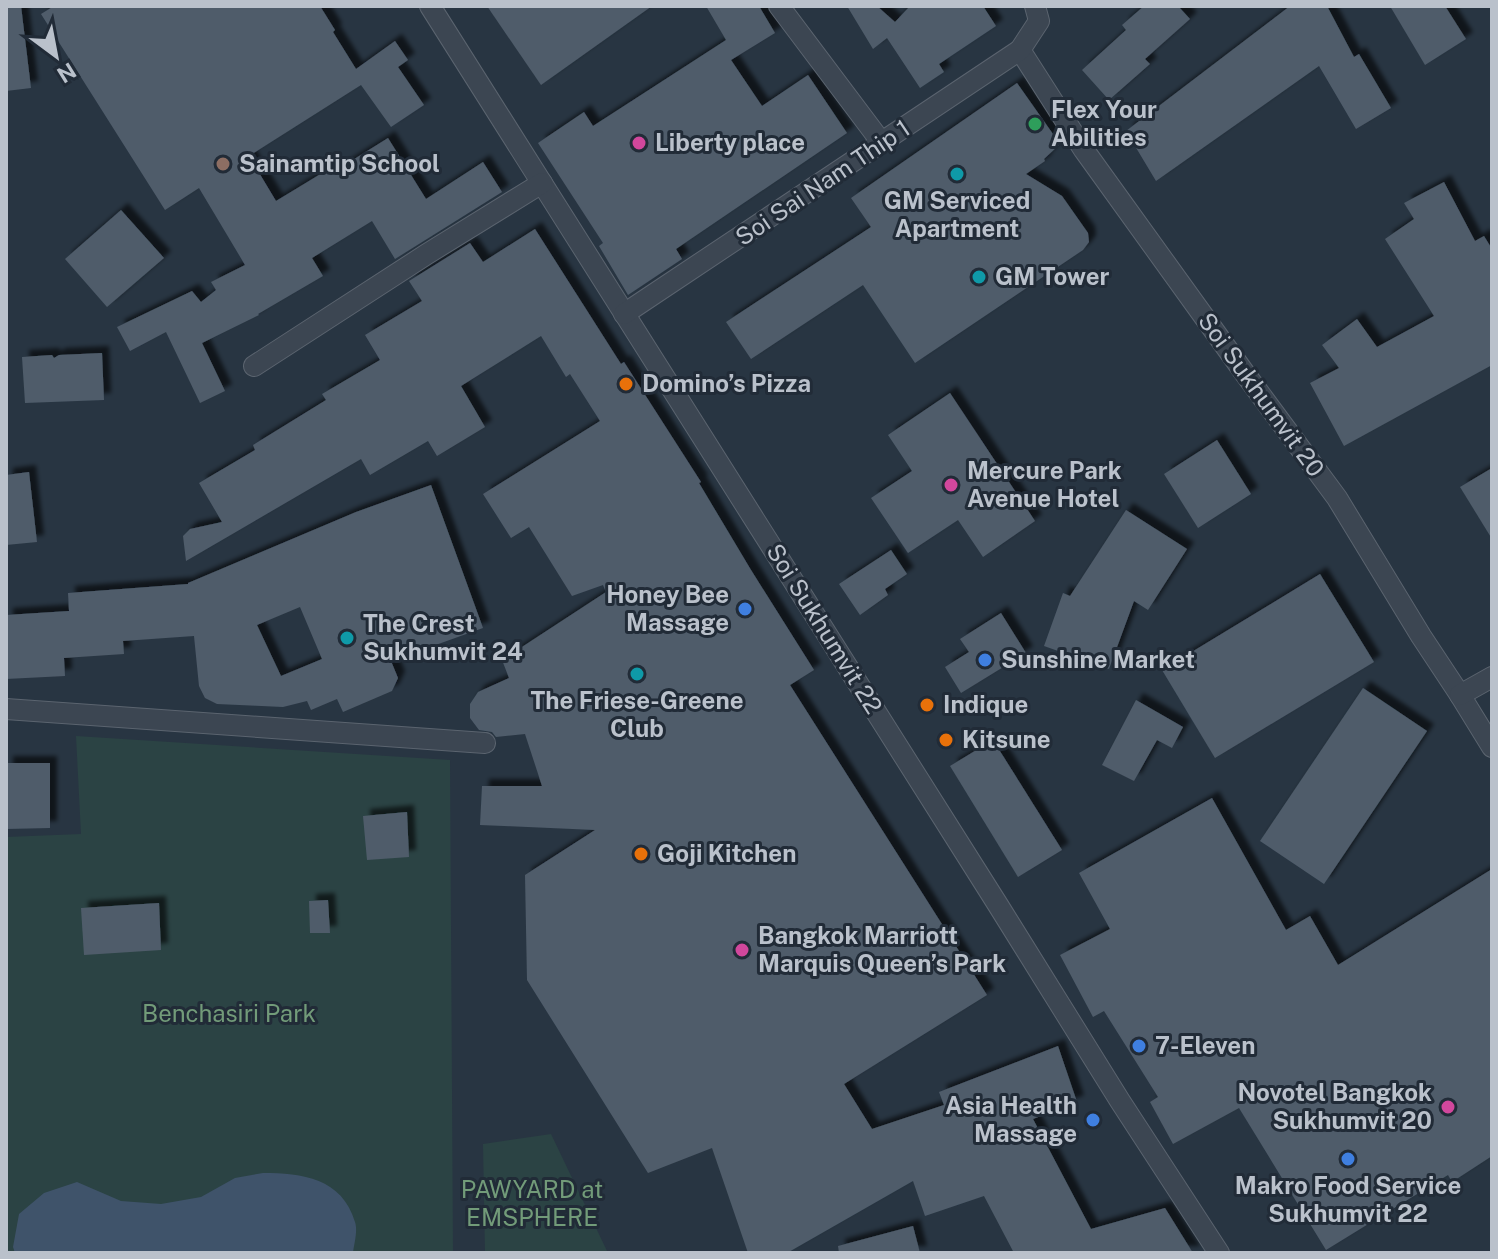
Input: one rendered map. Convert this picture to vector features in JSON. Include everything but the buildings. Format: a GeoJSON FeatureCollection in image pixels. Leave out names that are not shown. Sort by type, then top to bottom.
{"type":"FeatureCollection","features":[{"type":"Feature","properties":{"kind":"street"},"geometry":{"type":"LineString","coordinates":[[779,6],[882,143]]}},
{"type":"Feature","properties":{"kind":"street"},"geometry":{"type":"LineString","coordinates":[[1020,50],[1039,21],[1035,6]]}},
{"type":"Feature","properties":{"kind":"street","name":"Soi Sukhumvit 22"},"geometry":{"type":"LineString","coordinates":[[437,9],[624,314],[1219,1253]]}},
{"type":"Feature","properties":{"kind":"street","name":"Soi Sai Nam Thip 1"},"geometry":{"type":"LineString","coordinates":[[624,314],[1020,50]]}},
{"type":"Feature","properties":{"kind":"street","name":"Soi Sukhumvit 20"},"geometry":{"type":"LineString","coordinates":[[1020,50],[1084,150],[1337,498],[1492,747]]}},
{"type":"Feature","properties":{"kind":"street"},"geometry":{"type":"LineString","coordinates":[[254,366],[542,183]]}},
{"type":"Feature","properties":{"kind":"street"},"geometry":{"type":"LineString","coordinates":[[1460,695],[1492,677]]}},
{"type":"Feature","properties":{"kind":"street"},"geometry":{"type":"LineString","coordinates":[[6,709],[485,743]]}},
{"type":"Feature","properties":{"kind":"green space","name":"Benchasiri Park"},"geometry":{"type":"Polygon","coordinates":[[[76,736],[450,760],[453,1253],[6,1253],[6,837],[81,834],[76,736]]]}},
{"type":"Feature","properties":{"kind":"green space","name":"PAWYARD at EMSPHERE"},"geometry":{"type":"Polygon","coordinates":[[[551,1134],[608,1253],[485,1253],[483,1144],[551,1134]]]}},
{"type":"Feature","properties":{"kind":"water"},"geometry":{"type":"Polygon","coordinates":[[[263,1173],[306,1177],[319,1181],[341,1196],[356,1226],[353,1253],[15,1253],[13,1247],[19,1214],[44,1193],[77,1182],[121,1201],[161,1204],[201,1197],[235,1178],[263,1173]]]}},
{"type":"Feature","properties":{"kind":"place","name":"Flex Your Abilities"},"geometry":{"type":"Point","coordinates":[1035,124]}},
{"type":"Feature","properties":{"kind":"place","name":"Liberty place"},"geometry":{"type":"Point","coordinates":[639,143]}},
{"type":"Feature","properties":{"kind":"place","name":"Sainamtip School"},"geometry":{"type":"Point","coordinates":[223,164]}},
{"type":"Feature","properties":{"kind":"place","name":"GM Serviced Apartment"},"geometry":{"type":"Point","coordinates":[957,174]}},
{"type":"Feature","properties":{"kind":"place","name":"GM Tower"},"geometry":{"type":"Point","coordinates":[979,277]}},
{"type":"Feature","properties":{"kind":"place","name":"Domino’s Pizza"},"geometry":{"type":"Point","coordinates":[626,384]}},
{"type":"Feature","properties":{"kind":"place","name":"Mercure Park Avenue Hotel"},"geometry":{"type":"Point","coordinates":[951,485]}},
{"type":"Feature","properties":{"kind":"place","name":"Honey Bee Massage"},"geometry":{"type":"Point","coordinates":[745,609]}},
{"type":"Feature","properties":{"kind":"place","name":"The Crest Sukhumvit 24"},"geometry":{"type":"Point","coordinates":[347,638]}},
{"type":"Feature","properties":{"kind":"place","name":"Sunshine Market"},"geometry":{"type":"Point","coordinates":[985,660]}},
{"type":"Feature","properties":{"kind":"place","name":"The Friese-Greene Club"},"geometry":{"type":"Point","coordinates":[637,674]}},
{"type":"Feature","properties":{"kind":"place","name":"Indique"},"geometry":{"type":"Point","coordinates":[927,705]}},
{"type":"Feature","properties":{"kind":"place","name":"Kitsune"},"geometry":{"type":"Point","coordinates":[946,740]}},
{"type":"Feature","properties":{"kind":"place","name":"Goji Kitchen"},"geometry":{"type":"Point","coordinates":[641,854]}},
{"type":"Feature","properties":{"kind":"place","name":"Bangkok Marriott Marquis Queen’s Park"},"geometry":{"type":"Point","coordinates":[742,950]}},
{"type":"Feature","properties":{"kind":"place","name":"7-Eleven"},"geometry":{"type":"Point","coordinates":[1139,1046]}},
{"type":"Feature","properties":{"kind":"place","name":"Novotel Bangkok Sukhumvit 20"},"geometry":{"type":"Point","coordinates":[1448,1107]}},
{"type":"Feature","properties":{"kind":"place","name":"Asia Health Massage"},"geometry":{"type":"Point","coordinates":[1093,1120]}},
{"type":"Feature","properties":{"kind":"place","name":"Makro Food Service Sukhumvit 22"},"geometry":{"type":"Point","coordinates":[1348,1159]}}]}
